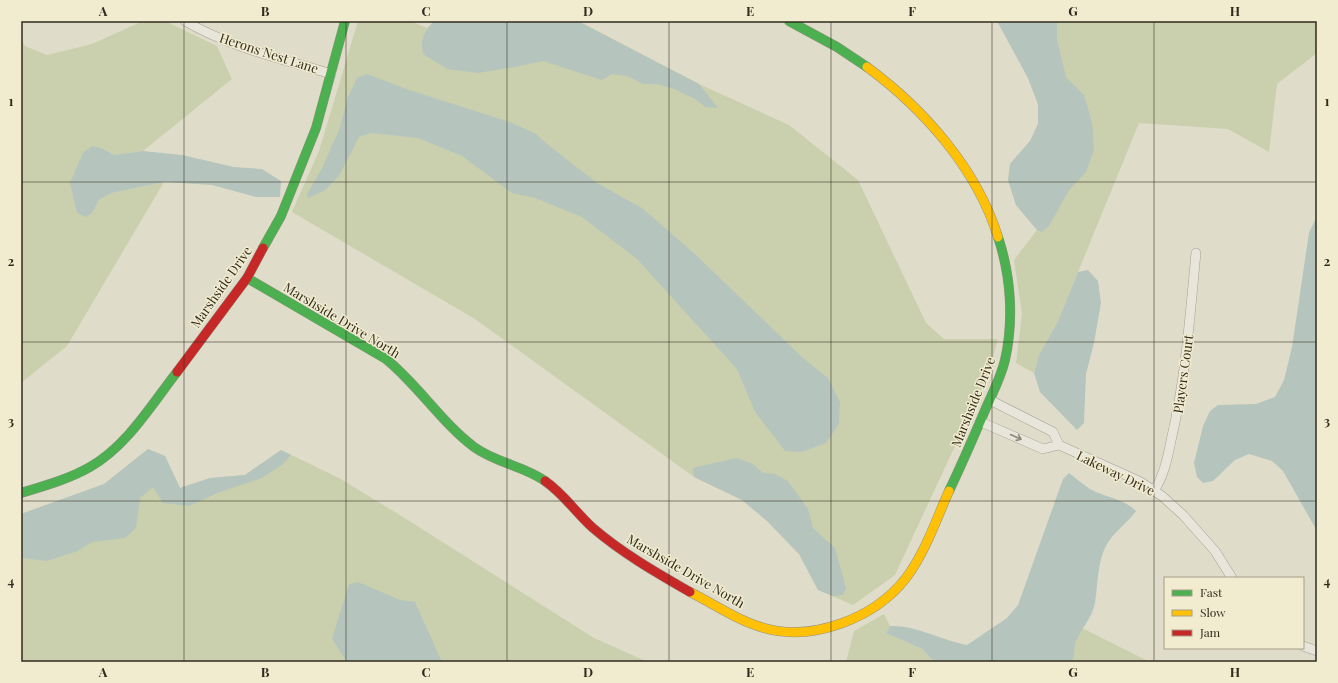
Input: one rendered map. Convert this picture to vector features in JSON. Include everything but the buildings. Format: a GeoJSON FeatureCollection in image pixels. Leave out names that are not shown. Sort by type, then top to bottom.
{"type":"FeatureCollection","features":[{"type":"Feature","properties":{"kind":"street","name":"Herons Nest Lane"},"geometry":{"type":"LineString","coordinates":[[185,21],[195,27],[250,48],[332,74]]}},
{"type":"Feature","properties":{"kind":"street","name":"Marshside Drive"},"geometry":{"type":"LineString","coordinates":[[21,494],[56,482],[90,467],[103,458],[127,436],[247,278],[281,216],[316,128],[332,74],[345,21]]}},
{"type":"Feature","properties":{"kind":"street","name":"Marshside Drive"},"geometry":{"type":"LineString","coordinates":[[789,21],[839,46],[873,70],[904,95],[939,133],[976,184],[990,214],[1004,258],[1010,302],[1010,326],[1004,362],[981,422],[919,556],[903,582],[884,599],[863,612]]}},
{"type":"Feature","properties":{"kind":"street","name":"Players Court"},"geometry":{"type":"LineString","coordinates":[[1154,491],[1166,462],[1179,410],[1184,380],[1196,253]]}},
{"type":"Feature","properties":{"kind":"street","name":"Marshside Drive North"},"geometry":{"type":"LineString","coordinates":[[247,278],[382,356],[408,377],[455,431],[485,455],[541,478],[591,526],[633,558],[702,598],[747,622],[777,631],[814,632],[845,622],[863,612]]}},
{"type":"Feature","properties":{"kind":"street"},"geometry":{"type":"LineString","coordinates":[[981,422],[1043,449],[1059,445],[1053,432],[990,400]]}},
{"type":"Feature","properties":{"kind":"street","name":"Lakeway Drive"},"geometry":{"type":"LineString","coordinates":[[1059,445],[1138,481],[1154,491],[1184,515],[1215,551],[1231,577]]}},
{"type":"Feature","properties":{"kind":"street"},"geometry":{"type":"LineString","coordinates":[[1304,646],[1317,651]]}},
{"type":"Feature","properties":{"kind":"green space"},"geometry":{"type":"Polygon","coordinates":[[[143,21],[165,21],[217,46],[232,79],[143,151],[114,155],[104,149],[93,212],[99,200],[112,193],[164,182],[67,346],[21,383],[21,39],[25,46],[47,55],[92,44],[143,21]]]}},
{"type":"Feature","properties":{"kind":"green space"},"geometry":{"type":"Polygon","coordinates":[[[358,21],[410,21],[427,28],[434,21],[578,21],[699,84],[789,125],[858,180],[926,323],[944,339],[998,339],[988,375],[895,575],[853,605],[818,590],[799,554],[767,521],[742,500],[694,477],[475,319],[292,212],[319,151],[358,21]]]}},
{"type":"Feature","properties":{"kind":"green space"},"geometry":{"type":"Polygon","coordinates":[[[997,21],[1317,21],[1317,53],[1277,84],[1269,152],[1228,129],[1139,123],[1058,321],[1039,355],[1034,373],[1016,363],[1022,314],[1014,260],[1037,230],[1016,205],[1008,180],[1010,164],[1030,141],[1038,124],[1038,104],[1028,78],[997,21]]]}},
{"type":"Feature","properties":{"kind":"green space"},"geometry":{"type":"Polygon","coordinates":[[[148,449],[165,456],[180,488],[210,478],[245,475],[281,450],[339,478],[594,638],[648,662],[21,662],[21,514],[104,484],[148,449]]]}},
{"type":"Feature","properties":{"kind":"green space"},"geometry":{"type":"Polygon","coordinates":[[[884,614],[890,626],[886,633],[922,649],[934,662],[846,662],[854,631],[884,614]]]}},
{"type":"Feature","properties":{"kind":"green space"},"geometry":{"type":"Polygon","coordinates":[[[1082,628],[1150,662],[963,662],[1082,628]]]}},
{"type":"Feature","properties":{"kind":"shaded area"},"geometry":{"type":"Polygon","coordinates":[[[434,21],[578,21],[699,84],[718,108],[705,107],[695,99],[674,89],[657,84],[644,84],[627,76],[612,74],[602,80],[543,61],[478,73],[447,69],[423,54],[422,44],[424,36],[434,21]]]}},
{"type":"Feature","properties":{"kind":"shaded area"},"geometry":{"type":"Polygon","coordinates":[[[997,21],[1057,21],[1057,39],[1066,77],[1084,95],[1092,122],[1094,150],[1086,172],[1069,190],[1049,226],[1042,232],[1037,230],[1016,205],[1008,180],[1010,164],[1030,141],[1038,124],[1038,104],[1028,78],[997,21]]]}},
{"type":"Feature","properties":{"kind":"shaded area"},"geometry":{"type":"Polygon","coordinates":[[[367,74],[409,90],[510,122],[536,134],[597,183],[642,208],[696,255],[803,358],[828,378],[840,402],[839,424],[826,443],[802,452],[785,451],[755,412],[737,369],[637,259],[582,217],[535,198],[512,193],[462,156],[418,138],[371,133],[359,137],[339,176],[324,191],[308,198],[307,194],[321,170],[339,130],[348,97],[357,78],[367,74]]]}},
{"type":"Feature","properties":{"kind":"shaded area"},"geometry":{"type":"Polygon","coordinates":[[[92,146],[104,149],[114,155],[143,151],[182,155],[234,167],[262,169],[281,181],[280,197],[256,197],[212,185],[164,182],[112,193],[99,200],[93,212],[86,217],[77,213],[70,183],[83,153],[92,146]]]}},
{"type":"Feature","properties":{"kind":"shaded area"},"geometry":{"type":"Polygon","coordinates":[[[1315,220],[1317,220],[1317,531],[1283,471],[1272,461],[1249,454],[1235,460],[1213,481],[1203,483],[1197,477],[1194,463],[1203,426],[1210,411],[1218,405],[1256,404],[1275,397],[1284,380],[1292,347],[1309,233],[1315,220]]]}},
{"type":"Feature","properties":{"kind":"shaded area"},"geometry":{"type":"Polygon","coordinates":[[[1088,270],[1098,281],[1101,303],[1094,343],[1086,374],[1084,423],[1077,430],[1040,392],[1034,373],[1039,355],[1058,321],[1078,272],[1088,270]]]}},
{"type":"Feature","properties":{"kind":"shaded area"},"geometry":{"type":"Polygon","coordinates":[[[148,449],[165,456],[180,488],[210,478],[245,475],[281,450],[291,455],[282,465],[262,478],[220,492],[189,506],[163,503],[153,487],[140,498],[136,528],[125,538],[93,542],[75,552],[47,561],[21,558],[21,514],[104,484],[148,449]]]}},
{"type":"Feature","properties":{"kind":"shaded area"},"geometry":{"type":"Polygon","coordinates":[[[736,458],[753,464],[763,473],[775,474],[788,481],[808,509],[813,528],[835,548],[846,588],[843,595],[833,596],[818,590],[799,554],[767,521],[742,500],[694,477],[693,468],[736,458]]]}},
{"type":"Feature","properties":{"kind":"shaded area"},"geometry":{"type":"Polygon","coordinates":[[[1069,473],[1090,489],[1120,501],[1136,511],[1112,536],[1106,546],[1099,567],[1095,603],[1089,619],[1077,639],[1074,656],[1071,662],[934,662],[922,649],[886,633],[890,626],[900,626],[919,630],[967,645],[1007,618],[1018,605],[1063,479],[1069,473]]]}},
{"type":"Feature","properties":{"kind":"shaded area"},"geometry":{"type":"Polygon","coordinates":[[[358,582],[400,600],[415,602],[442,662],[347,662],[332,639],[349,584],[358,582]]]}},
{"type":"Feature","properties":{"kind":"traffic: fast"},"geometry":{"type":"LineString","coordinates":[[263,248],[281,216],[316,128],[345,21]]}},
{"type":"Feature","properties":{"kind":"traffic: fast"},"geometry":{"type":"LineString","coordinates":[[789,21],[837,47],[867,67]]}},
{"type":"Feature","properties":{"kind":"traffic: fast"},"geometry":{"type":"LineString","coordinates":[[949,491],[997,384],[1008,345],[1010,329],[1010,298],[1006,267],[998,237]]}},
{"type":"Feature","properties":{"kind":"traffic: fast"},"geometry":{"type":"LineString","coordinates":[[247,278],[386,359],[398,369],[451,426],[474,447],[491,457],[528,472],[545,481]]}},
{"type":"Feature","properties":{"kind":"traffic: fast"},"geometry":{"type":"LineString","coordinates":[[21,493],[74,475],[90,467],[116,448],[138,424],[177,372]]}},
{"type":"Feature","properties":{"kind":"traffic: slow"},"geometry":{"type":"LineString","coordinates":[[867,67],[909,102],[946,142],[977,188],[989,212],[998,237]]}},
{"type":"Feature","properties":{"kind":"traffic: slow"},"geometry":{"type":"LineString","coordinates":[[690,592],[735,617],[754,625],[783,632],[802,632],[822,629],[842,623],[878,605],[906,578],[925,547],[949,491]]}},
{"type":"Feature","properties":{"kind":"traffic: jam"},"geometry":{"type":"LineString","coordinates":[[177,372],[247,278],[263,248]]}},
{"type":"Feature","properties":{"kind":"traffic: jam"},"geometry":{"type":"LineString","coordinates":[[545,481],[604,537],[665,578],[690,592]]}}]}
